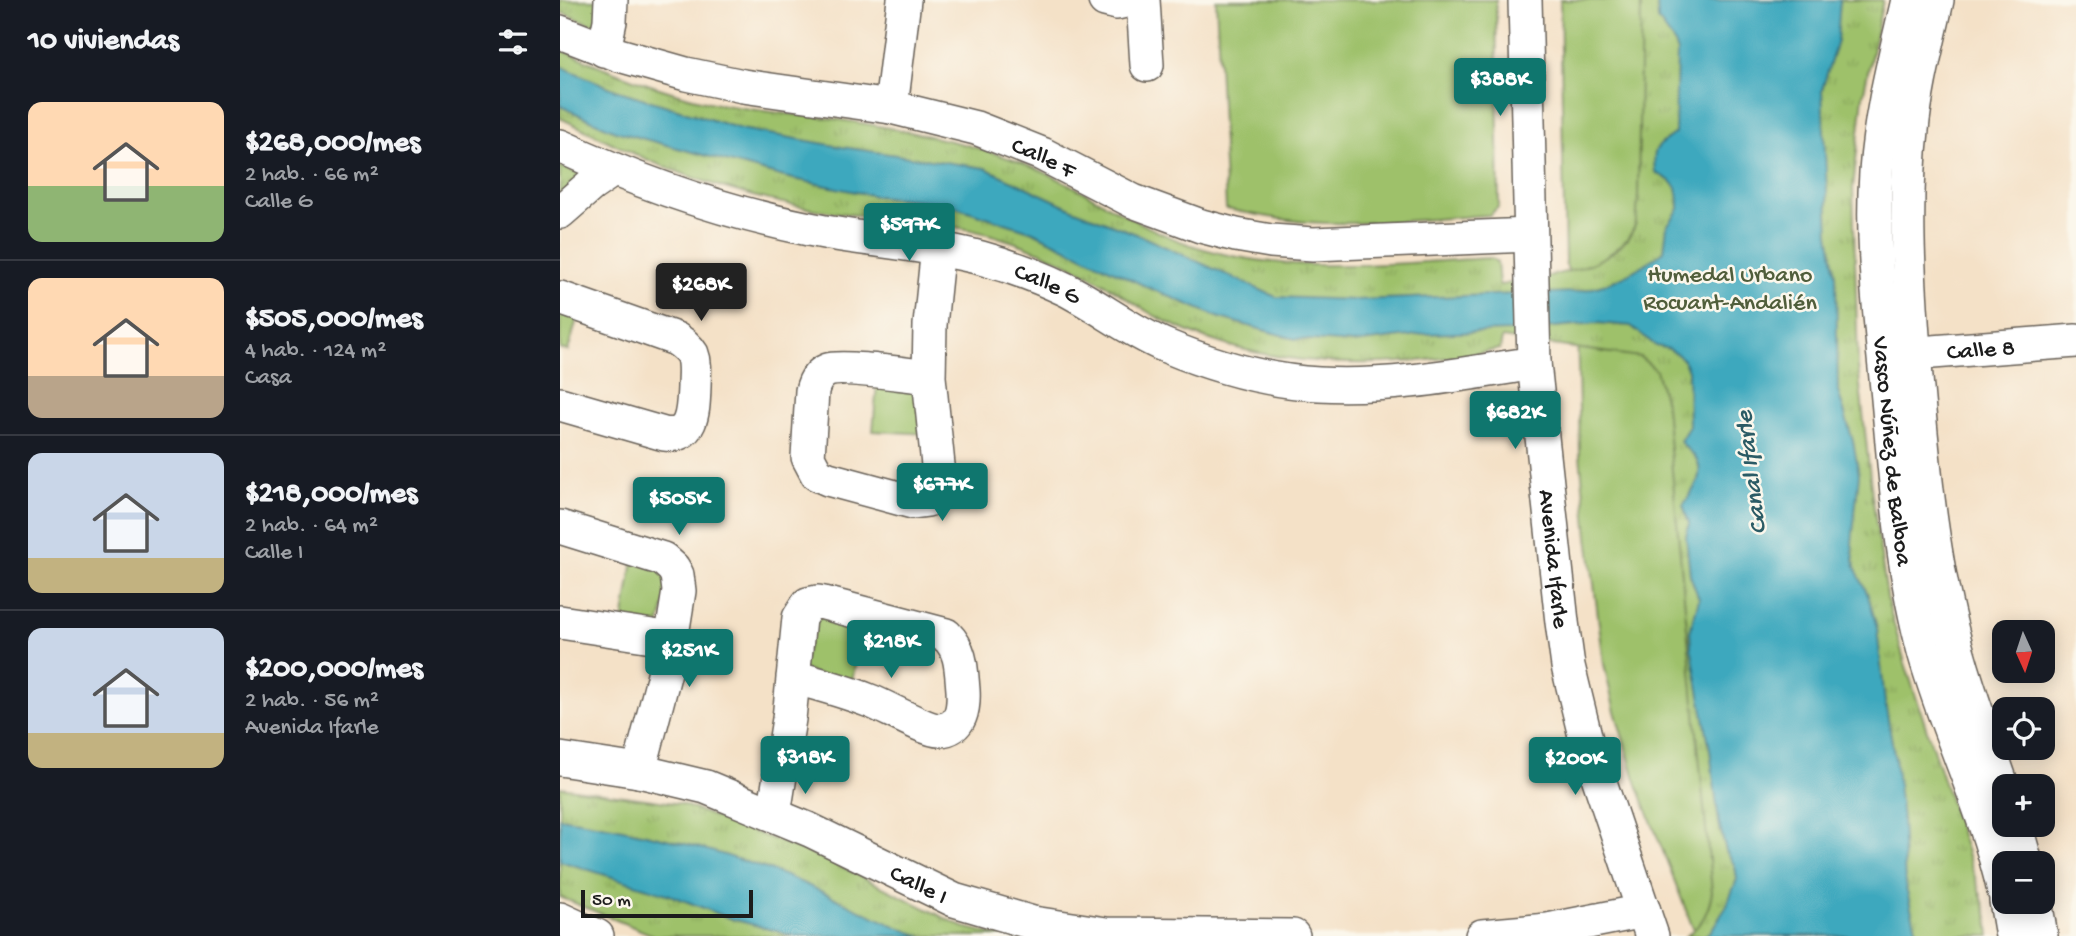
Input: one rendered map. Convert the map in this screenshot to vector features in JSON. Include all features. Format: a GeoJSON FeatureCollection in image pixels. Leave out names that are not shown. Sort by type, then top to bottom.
{"type":"FeatureCollection","features":[{"type":"Feature","properties":{"kind":"street"},"geometry":{"type":"LineString","coordinates":[[604,50],[611,0]]}},
{"type":"Feature","properties":{"kind":"street"},"geometry":{"type":"LineString","coordinates":[[891,107],[904,0]]}},
{"type":"Feature","properties":{"kind":"street"},"geometry":{"type":"LineString","coordinates":[[1105,0],[1117,3],[1130,0]]}},
{"type":"Feature","properties":{"kind":"street"},"geometry":{"type":"LineString","coordinates":[[1143,0],[1147,65]]}},
{"type":"Feature","properties":{"kind":"street","name":"Avenida Ifarle"},"geometry":{"type":"LineString","coordinates":[[1525,0],[1534,354],[1547,492],[1570,676],[1587,744],[1648,924]]}},
{"type":"Feature","properties":{"kind":"street","name":"Vasco Núñez de Balboa"},"geometry":{"type":"LineString","coordinates":[[1908,0],[1881,130],[1876,170],[1876,246],[1925,471],[1941,584],[1963,671],[1998,774]]}},
{"type":"Feature","properties":{"kind":"street","name":"Vasco Núñez de Balboa"},"geometry":{"type":"LineString","coordinates":[[1937,0],[1918,89],[1908,165],[1907,242],[1899,355],[1895,485],[1916,621],[1934,685],[1993,851]]}},
{"type":"Feature","properties":{"kind":"street","name":"Calle F"},"geometry":{"type":"LineString","coordinates":[[560,32],[652,66],[715,80],[891,107],[941,118],[999,136],[1042,154],[1133,201],[1201,226],[1236,235],[1313,244],[1530,251]]}},
{"type":"Feature","properties":{"kind":"street","name":"Calle G"},"geometry":{"type":"LineString","coordinates":[[560,146],[664,191],[753,218],[813,230],[938,247],[1036,276],[1067,290],[1165,346],[1223,366],[1273,378],[1318,384],[1420,380],[1534,354]]}},
{"type":"Feature","properties":{"kind":"street"},"geometry":{"type":"LineString","coordinates":[[560,212],[613,170]]}},
{"type":"Feature","properties":{"kind":"street"},"geometry":{"type":"LineString","coordinates":[[929,377],[832,369],[820,374],[812,391],[807,457],[812,469],[828,480],[913,502],[928,500],[934,495],[940,482],[929,377],[930,325],[938,247]]}},
{"type":"Feature","properties":{"kind":"street"},"geometry":{"type":"LineString","coordinates":[[560,298],[676,339],[689,350],[695,370],[691,421],[676,434],[664,434],[560,404]]}},
{"type":"Feature","properties":{"kind":"street","name":"Calle 8"},"geometry":{"type":"LineString","coordinates":[[1899,355],[2076,341]]}},
{"type":"Feature","properties":{"kind":"street"},"geometry":{"type":"LineString","coordinates":[[560,527],[656,556],[673,568],[679,583],[672,639],[639,771]]}},
{"type":"Feature","properties":{"kind":"street"},"geometry":{"type":"LineString","coordinates":[[774,814],[782,769],[800,613],[808,604],[818,601],[946,635],[959,654],[963,712],[953,726],[932,729],[868,700],[793,677]]}},
{"type":"Feature","properties":{"kind":"street"},"geometry":{"type":"LineString","coordinates":[[560,622],[672,639]]}},
{"type":"Feature","properties":{"kind":"street","name":"Calle I"},"geometry":{"type":"LineString","coordinates":[[560,759],[639,771],[706,788],[774,814],[954,900],[1033,923],[1106,934],[1293,936]]}},
{"type":"Feature","properties":{"kind":"street"},"geometry":{"type":"LineString","coordinates":[[2008,914],[2012,936]]}},
{"type":"Feature","properties":{"kind":"street"},"geometry":{"type":"LineString","coordinates":[[2037,914],[2041,936]]}},
{"type":"Feature","properties":{"kind":"street"},"geometry":{"type":"LineString","coordinates":[[560,919],[592,935]]}},
{"type":"Feature","properties":{"kind":"street"},"geometry":{"type":"LineString","coordinates":[[1482,936],[1648,924]]}},
{"type":"Feature","properties":{"kind":"green space"},"geometry":{"type":"Polygon","coordinates":[[[560,0],[599,0],[596,26],[560,12],[560,0]]]}},
{"type":"Feature","properties":{"kind":"green space"},"geometry":{"type":"Polygon","coordinates":[[[1216,0],[1496,0],[1499,206],[1490,215],[1352,223],[1296,221],[1226,209],[1216,0]]]}},
{"type":"Feature","properties":{"kind":"green space"},"geometry":{"type":"Polygon","coordinates":[[[1560,0],[1657,0],[1679,197],[1576,292],[1565,262],[1560,0]]]}},
{"type":"Feature","properties":{"kind":"green space","name":"Humedal Urbano Rocuant-Andalién"},"geometry":{"type":"Polygon","coordinates":[[[1641,0],[1883,0],[1863,96],[1853,188],[1858,367],[1872,495],[1888,603],[1988,917],[1990,936],[1686,936],[1704,917],[1712,892],[1666,407],[1656,370],[1640,357],[1502,338],[1500,349],[1414,361],[1370,363],[1326,362],[1240,349],[1199,336],[1159,318],[1076,268],[1009,240],[925,222],[830,212],[714,185],[660,165],[560,118],[560,49],[633,79],[709,102],[882,127],[944,139],[991,152],[1053,176],[1163,234],[1228,255],[1265,261],[1339,265],[1490,258],[1497,262],[1499,285],[1554,275],[1593,263],[1610,254],[1624,242],[1634,228],[1638,196],[1641,0]]]}},
{"type":"Feature","properties":{"kind":"green space"},"geometry":{"type":"Polygon","coordinates":[[[560,166],[584,176],[560,195],[560,166]]]}},
{"type":"Feature","properties":{"kind":"green space"},"geometry":{"type":"Polygon","coordinates":[[[560,304],[579,312],[568,351],[560,349],[560,304]]]}},
{"type":"Feature","properties":{"kind":"green space"},"geometry":{"type":"Polygon","coordinates":[[[1577,325],[1669,349],[1735,866],[1696,936],[1636,782],[1604,664],[1580,455],[1577,325]]]}},
{"type":"Feature","properties":{"kind":"green space"},"geometry":{"type":"Polygon","coordinates":[[[877,383],[917,386],[929,434],[873,431],[877,383]]]}},
{"type":"Feature","properties":{"kind":"green space"},"geometry":{"type":"Polygon","coordinates":[[[633,560],[663,571],[668,592],[659,627],[623,622],[633,560]]]}},
{"type":"Feature","properties":{"kind":"green space"},"geometry":{"type":"Polygon","coordinates":[[[817,616],[863,628],[851,686],[801,669],[817,616]]]}},
{"type":"Feature","properties":{"kind":"green space"},"geometry":{"type":"Polygon","coordinates":[[[560,787],[681,804],[830,861],[963,927],[1002,936],[655,936],[560,897],[560,787]]]}},
{"type":"Feature","properties":{"kind":"water","name":"Humedal Urbano Rocuant-Andalién"},"geometry":{"type":"Polygon","coordinates":[[[1657,0],[1840,0],[1837,41],[1822,90],[1829,234],[1836,274],[1838,391],[1853,441],[1859,474],[1852,543],[1855,567],[1868,595],[1877,628],[1902,819],[1905,884],[1918,936],[1704,936],[1710,932],[1726,907],[1737,879],[1719,823],[1710,750],[1691,647],[1690,631],[1699,599],[1690,575],[1686,536],[1689,523],[1683,505],[1697,482],[1699,470],[1695,457],[1680,441],[1689,426],[1688,370],[1682,358],[1669,349],[1656,346],[1631,326],[1597,323],[1512,331],[1426,334],[1354,343],[1295,339],[1220,318],[1147,287],[1033,232],[943,203],[875,196],[784,177],[615,131],[560,106],[560,66],[616,90],[741,129],[985,168],[1276,297],[1355,300],[1576,292],[1623,277],[1664,251],[1667,226],[1679,209],[1677,188],[1655,172],[1654,158],[1657,149],[1675,133],[1677,52],[1672,39],[1658,20],[1657,0]]]}},
{"type":"Feature","properties":{"kind":"water"},"geometry":{"type":"Polygon","coordinates":[[[560,818],[670,840],[725,855],[796,880],[884,922],[921,936],[795,936],[732,919],[667,894],[560,861],[560,818]]]}},
{"type":"Feature","properties":{"kind":"water label","name":"Canal Ifarle"},"geometry":{"type":"Point","coordinates":[1749,473]}}]}
